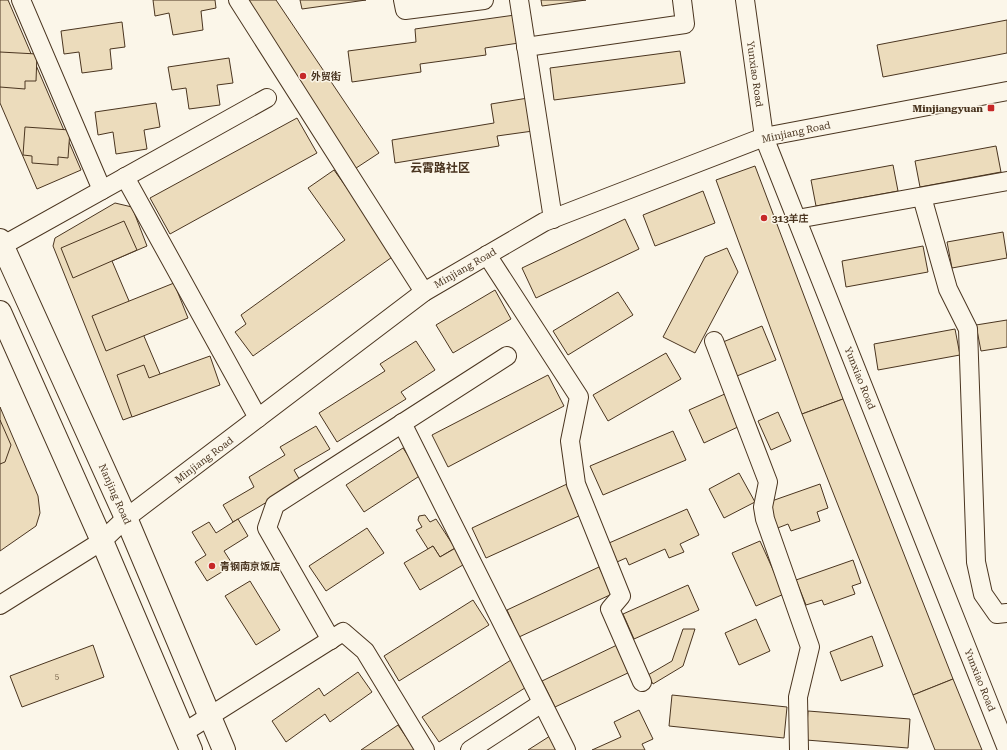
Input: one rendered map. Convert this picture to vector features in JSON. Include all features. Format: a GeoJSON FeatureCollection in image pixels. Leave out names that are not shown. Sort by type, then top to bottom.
{"type":"FeatureCollection","features":[{"type":"Feature","properties":{"kind":"main road","name":"Nanjing Road"},"geometry":{"type":"LineString","coordinates":[[1,244],[126,518],[224,750]]}},
{"type":"Feature","properties":{"kind":"main road"},"geometry":{"type":"LineString","coordinates":[[0,312],[102,541],[187,741]]}},
{"type":"Feature","properties":{"kind":"street"},"geometry":{"type":"LineString","coordinates":[[20,0],[102,190]]}},
{"type":"Feature","properties":{"kind":"street"},"geometry":{"type":"LineString","coordinates":[[238,0],[424,292]]}},
{"type":"Feature","properties":{"kind":"street"},"geometry":{"type":"LineString","coordinates":[[403,0],[405,10],[484,0]]}},
{"type":"Feature","properties":{"kind":"street"},"geometry":{"type":"LineString","coordinates":[[519,0],[553,219]]}},
{"type":"Feature","properties":{"kind":"street"},"geometry":{"type":"LineString","coordinates":[[526,47],[686,24],[682,0]]}},
{"type":"Feature","properties":{"kind":"street","name":"Yunxiao Road"},"geometry":{"type":"LineString","coordinates":[[744,0],[764,137],[1007,749]]}},
{"type":"Feature","properties":{"kind":"street","name":"Minjiang Road"},"geometry":{"type":"LineString","coordinates":[[0,605],[102,541],[126,518],[424,292],[544,222],[764,137],[1007,91]]}},
{"type":"Feature","properties":{"kind":"street"},"geometry":{"type":"LineString","coordinates":[[1,244],[102,190],[267,98]]}},
{"type":"Feature","properties":{"kind":"street"},"geometry":{"type":"LineString","coordinates":[[125,177],[258,418]]}},
{"type":"Feature","properties":{"kind":"street"},"geometry":{"type":"LineString","coordinates":[[797,219],[1007,181]]}},
{"type":"Feature","properties":{"kind":"street"},"geometry":{"type":"LineString","coordinates":[[922,197],[948,289],[968,329],[976,562],[983,594],[997,614],[1007,613]]}},
{"type":"Feature","properties":{"kind":"street"},"geometry":{"type":"LineString","coordinates":[[487,255],[579,397],[570,441],[576,484],[621,596],[610,609],[642,682]]}},
{"type":"Feature","properties":{"kind":"street"},"geometry":{"type":"LineString","coordinates":[[714,341],[768,482],[763,506],[765,519],[810,647],[798,697],[799,750]]}},
{"type":"Feature","properties":{"kind":"street"},"geometry":{"type":"LineString","coordinates":[[332,640],[267,528],[274,505],[507,356]]}},
{"type":"Feature","properties":{"kind":"street"},"geometry":{"type":"LineString","coordinates":[[402,424],[566,750]]}},
{"type":"Feature","properties":{"kind":"street"},"geometry":{"type":"LineString","coordinates":[[187,741],[210,717],[343,632],[365,651],[425,750]]}},
{"type":"Feature","properties":{"kind":"street"},"geometry":{"type":"LineString","coordinates":[[470,750],[542,703]]}},
{"type":"Feature","properties":{"kind":"building"},"geometry":{"type":"Polygon","coordinates":[[[0,0],[8,0],[81,170],[37,189],[0,103],[0,0]]]}},
{"type":"Feature","properties":{"kind":"building"},"geometry":{"type":"Polygon","coordinates":[[[153,0],[215,0],[216,8],[201,11],[203,30],[173,35],[169,13],[155,16],[153,0]]]}},
{"type":"Feature","properties":{"kind":"building","name":"外贸街"},"geometry":{"type":"Polygon","coordinates":[[[230,0],[276,0],[379,153],[344,176],[230,0]]]}},
{"type":"Feature","properties":{"kind":"building"},"geometry":{"type":"Polygon","coordinates":[[[300,0],[366,0],[302,9],[300,0]]]}},
{"type":"Feature","properties":{"kind":"building"},"geometry":{"type":"Polygon","coordinates":[[[541,0],[586,0],[542,6],[541,0]]]}},
{"type":"Feature","properties":{"kind":"building"},"geometry":{"type":"Polygon","coordinates":[[[515,15],[519,43],[485,48],[486,55],[420,64],[421,72],[352,82],[348,51],[416,42],[415,29],[515,15]]]}},
{"type":"Feature","properties":{"kind":"building"},"geometry":{"type":"Polygon","coordinates":[[[1007,20],[1007,53],[883,77],[877,45],[1007,20]]]}},
{"type":"Feature","properties":{"kind":"building"},"geometry":{"type":"Polygon","coordinates":[[[122,22],[125,47],[110,49],[112,69],[82,73],[79,52],[64,54],[61,31],[122,22]]]}},
{"type":"Feature","properties":{"kind":"building"},"geometry":{"type":"Polygon","coordinates":[[[680,51],[685,83],[554,100],[550,68],[680,51]]]}},
{"type":"Feature","properties":{"kind":"building"},"geometry":{"type":"Polygon","coordinates":[[[0,52],[37,54],[36,81],[25,81],[25,89],[0,87],[0,52]]]}},
{"type":"Feature","properties":{"kind":"building"},"geometry":{"type":"Polygon","coordinates":[[[229,58],[233,83],[217,85],[220,105],[189,109],[186,88],[172,90],[168,67],[229,58]]]}},
{"type":"Feature","properties":{"kind":"building"},"geometry":{"type":"Polygon","coordinates":[[[528,98],[533,131],[497,136],[499,146],[395,163],[392,140],[494,123],[491,104],[528,98]]]}},
{"type":"Feature","properties":{"kind":"building"},"geometry":{"type":"Polygon","coordinates":[[[156,103],[160,127],[144,130],[147,149],[116,154],[113,132],[98,135],[95,112],[156,103]]]}},
{"type":"Feature","properties":{"kind":"building"},"geometry":{"type":"Polygon","coordinates":[[[297,118],[317,153],[170,234],[150,198],[297,118]]]}},
{"type":"Feature","properties":{"kind":"building"},"geometry":{"type":"Polygon","coordinates":[[[25,127],[70,130],[68,158],[58,157],[58,165],[32,163],[32,156],[23,155],[25,127]]]}},
{"type":"Feature","properties":{"kind":"building"},"geometry":{"type":"Polygon","coordinates":[[[996,146],[1001,172],[920,187],[915,161],[996,146]]]}},
{"type":"Feature","properties":{"kind":"building"},"geometry":{"type":"Polygon","coordinates":[[[893,165],[898,191],[816,206],[811,180],[893,165]]]}},
{"type":"Feature","properties":{"kind":"building"},"geometry":{"type":"Polygon","coordinates":[[[755,166],[843,399],[802,414],[716,180],[755,166]]]}},
{"type":"Feature","properties":{"kind":"building"},"geometry":{"type":"Polygon","coordinates":[[[334,170],[395,255],[253,356],[235,332],[246,324],[241,315],[345,240],[308,188],[334,170]]]}},
{"type":"Feature","properties":{"kind":"building"},"geometry":{"type":"Polygon","coordinates":[[[703,191],[715,223],[655,246],[643,215],[703,191]]]}},
{"type":"Feature","properties":{"kind":"building"},"geometry":{"type":"Polygon","coordinates":[[[115,203],[132,207],[147,246],[112,261],[172,402],[123,420],[53,246],[55,238],[115,203]]]}},
{"type":"Feature","properties":{"kind":"building"},"geometry":{"type":"Polygon","coordinates":[[[625,219],[639,249],[536,298],[522,268],[625,219]]]}},
{"type":"Feature","properties":{"kind":"building"},"geometry":{"type":"Polygon","coordinates":[[[124,221],[137,250],[73,278],[61,248],[124,221]]]}},
{"type":"Feature","properties":{"kind":"building"},"geometry":{"type":"Polygon","coordinates":[[[1003,232],[1007,258],[952,268],[947,242],[1003,232]]]}},
{"type":"Feature","properties":{"kind":"building"},"geometry":{"type":"Polygon","coordinates":[[[923,246],[928,272],[846,287],[842,261],[923,246]]]}},
{"type":"Feature","properties":{"kind":"building"},"geometry":{"type":"Polygon","coordinates":[[[727,248],[738,272],[695,353],[663,337],[705,257],[727,248]]]}},
{"type":"Feature","properties":{"kind":"building"},"geometry":{"type":"Polygon","coordinates":[[[174,283],[188,318],[106,351],[92,316],[174,283]]]}},
{"type":"Feature","properties":{"kind":"building"},"geometry":{"type":"Polygon","coordinates":[[[495,290],[511,319],[453,353],[436,325],[495,290]]]}},
{"type":"Feature","properties":{"kind":"building"},"geometry":{"type":"Polygon","coordinates":[[[618,292],[633,315],[568,355],[553,331],[618,292]]]}},
{"type":"Feature","properties":{"kind":"building"},"geometry":{"type":"Polygon","coordinates":[[[1007,320],[1007,347],[981,351],[976,325],[1007,320]]]}},
{"type":"Feature","properties":{"kind":"building"},"geometry":{"type":"Polygon","coordinates":[[[762,326],[776,360],[737,376],[723,342],[762,326]]]}},
{"type":"Feature","properties":{"kind":"building"},"geometry":{"type":"Polygon","coordinates":[[[955,329],[960,355],[878,370],[874,344],[955,329]]]}},
{"type":"Feature","properties":{"kind":"building"},"geometry":{"type":"Polygon","coordinates":[[[416,341],[435,370],[401,392],[406,399],[337,442],[319,413],[385,371],[380,364],[416,341]]]}},
{"type":"Feature","properties":{"kind":"building"},"geometry":{"type":"Polygon","coordinates":[[[666,353],[681,379],[608,421],[593,395],[666,353]]]}},
{"type":"Feature","properties":{"kind":"building"},"geometry":{"type":"Polygon","coordinates":[[[210,356],[220,385],[132,417],[117,375],[144,365],[149,378],[210,356]]]}},
{"type":"Feature","properties":{"kind":"building"},"geometry":{"type":"Polygon","coordinates":[[[548,375],[564,406],[448,467],[432,435],[548,375]]]}},
{"type":"Feature","properties":{"kind":"building"},"geometry":{"type":"Polygon","coordinates":[[[727,393],[742,425],[704,443],[689,410],[727,393]]]}},
{"type":"Feature","properties":{"kind":"building"},"geometry":{"type":"Polygon","coordinates":[[[843,399],[953,679],[913,695],[802,414],[843,399]]]}},
{"type":"Feature","properties":{"kind":"building"},"geometry":{"type":"Polygon","coordinates":[[[0,407],[38,496],[40,513],[36,526],[0,551],[0,407]]]}},
{"type":"Feature","properties":{"kind":"building"},"geometry":{"type":"Polygon","coordinates":[[[778,412],[791,441],[771,450],[758,421],[778,412]]]}},
{"type":"Feature","properties":{"kind":"building"},"geometry":{"type":"Polygon","coordinates":[[[0,420],[11,445],[5,462],[0,464],[0,420]]]}},
{"type":"Feature","properties":{"kind":"building"},"geometry":{"type":"Polygon","coordinates":[[[316,426],[330,449],[294,470],[301,482],[233,522],[223,505],[254,487],[249,477],[285,455],[280,447],[316,426]]]}},
{"type":"Feature","properties":{"kind":"building"},"geometry":{"type":"Polygon","coordinates":[[[673,431],[686,460],[603,495],[590,466],[673,431]]]}},
{"type":"Feature","properties":{"kind":"building"},"geometry":{"type":"Polygon","coordinates":[[[403,448],[421,475],[364,512],[346,485],[403,448]]]}},
{"type":"Feature","properties":{"kind":"building"},"geometry":{"type":"Polygon","coordinates":[[[739,473],[755,502],[724,518],[709,489],[739,473]]]}},
{"type":"Feature","properties":{"kind":"building"},"geometry":{"type":"Polygon","coordinates":[[[567,484],[581,515],[486,558],[472,528],[567,484]]]}},
{"type":"Feature","properties":{"kind":"building"},"geometry":{"type":"Polygon","coordinates":[[[820,484],[828,508],[817,512],[820,521],[791,531],[788,524],[775,529],[766,503],[820,484]]]}},
{"type":"Feature","properties":{"kind":"building"},"geometry":{"type":"Polygon","coordinates":[[[687,509],[699,535],[680,544],[684,552],[669,558],[665,549],[629,565],[626,558],[617,562],[609,543],[687,509]]]}},
{"type":"Feature","properties":{"kind":"building"},"geometry":{"type":"Polygon","coordinates":[[[425,515],[430,522],[436,519],[455,548],[440,557],[433,546],[428,549],[416,530],[422,527],[418,520],[419,516],[425,515]]]}},
{"type":"Feature","properties":{"kind":"building"},"geometry":{"type":"Polygon","coordinates":[[[238,519],[248,536],[224,551],[233,565],[207,581],[195,562],[206,555],[192,532],[209,522],[216,533],[238,519]]]}},
{"type":"Feature","properties":{"kind":"building"},"geometry":{"type":"Polygon","coordinates":[[[367,528],[384,553],[326,591],[309,566],[367,528]]]}},
{"type":"Feature","properties":{"kind":"building"},"geometry":{"type":"Polygon","coordinates":[[[760,541],[784,594],[756,606],[732,553],[760,541]]]}},
{"type":"Feature","properties":{"kind":"building"},"geometry":{"type":"Polygon","coordinates":[[[433,546],[440,557],[459,546],[468,562],[420,590],[404,563],[433,546]]]}},
{"type":"Feature","properties":{"kind":"building"},"geometry":{"type":"Polygon","coordinates":[[[853,560],[861,583],[852,586],[855,594],[824,605],[822,600],[806,605],[796,580],[853,560]]]}},
{"type":"Feature","properties":{"kind":"building"},"geometry":{"type":"Polygon","coordinates":[[[599,567],[612,594],[519,637],[507,610],[599,567]]]}},
{"type":"Feature","properties":{"kind":"building"},"geometry":{"type":"Polygon","coordinates":[[[250,581],[280,630],[256,645],[225,596],[250,581]]]}},
{"type":"Feature","properties":{"kind":"building"},"geometry":{"type":"Polygon","coordinates":[[[688,585],[699,610],[634,639],[623,614],[688,585]]]}},
{"type":"Feature","properties":{"kind":"building"},"geometry":{"type":"Polygon","coordinates":[[[473,600],[489,625],[399,681],[384,656],[473,600]]]}},
{"type":"Feature","properties":{"kind":"building"},"geometry":{"type":"Polygon","coordinates":[[[756,619],[770,651],[739,665],[725,633],[756,619]]]}},
{"type":"Feature","properties":{"kind":"building"},"geometry":{"type":"Polygon","coordinates":[[[683,629],[695,629],[683,666],[653,684],[648,675],[672,661],[683,629]]]}},
{"type":"Feature","properties":{"kind":"building"},"geometry":{"type":"Polygon","coordinates":[[[872,636],[883,666],[841,681],[830,652],[872,636]]]}},
{"type":"Feature","properties":{"kind":"building"},"geometry":{"type":"Polygon","coordinates":[[[93,645],[104,677],[22,707],[10,676],[93,645]]]}},
{"type":"Feature","properties":{"kind":"building"},"geometry":{"type":"Polygon","coordinates":[[[617,645],[630,672],[555,707],[542,681],[617,645]]]}},
{"type":"Feature","properties":{"kind":"building"},"geometry":{"type":"Polygon","coordinates":[[[511,660],[528,686],[439,742],[422,717],[511,660]]]}},
{"type":"Feature","properties":{"kind":"building"},"geometry":{"type":"Polygon","coordinates":[[[358,672],[372,692],[330,722],[325,714],[286,742],[272,721],[319,688],[324,696],[358,672]]]}},
{"type":"Feature","properties":{"kind":"building"},"geometry":{"type":"Polygon","coordinates":[[[953,679],[982,750],[935,750],[913,695],[953,679]]]}},
{"type":"Feature","properties":{"kind":"building"},"geometry":{"type":"Polygon","coordinates":[[[672,695],[787,707],[784,738],[669,726],[672,695]]]}},
{"type":"Feature","properties":{"kind":"building"},"geometry":{"type":"Polygon","coordinates":[[[639,710],[653,739],[642,744],[645,750],[592,750],[621,737],[614,722],[639,710]]]}},
{"type":"Feature","properties":{"kind":"building"},"geometry":{"type":"Polygon","coordinates":[[[808,711],[910,719],[908,748],[806,740],[808,711]]]}},
{"type":"Feature","properties":{"kind":"building"},"geometry":{"type":"Polygon","coordinates":[[[398,725],[415,750],[361,750],[398,725]]]}},
{"type":"Feature","properties":{"kind":"building"},"geometry":{"type":"Polygon","coordinates":[[[550,736],[559,750],[528,750],[550,736]]]}},
{"type":"Feature","properties":{"kind":"place","name":"外贸街"},"geometry":{"type":"Point","coordinates":[303,76]}},
{"type":"Feature","properties":{"kind":"place","name":"Minjiangyuan"},"geometry":{"type":"Point","coordinates":[991,108]}},
{"type":"Feature","properties":{"kind":"place","name":"313羊庄"},"geometry":{"type":"Point","coordinates":[764,218]}},
{"type":"Feature","properties":{"kind":"place","name":"青钢南京饭店"},"geometry":{"type":"Point","coordinates":[212,566]}},
{"type":"Feature","properties":{"kind":"district","name":"云霄路社区"},"geometry":{"type":"Point","coordinates":[440,168]}}]}
